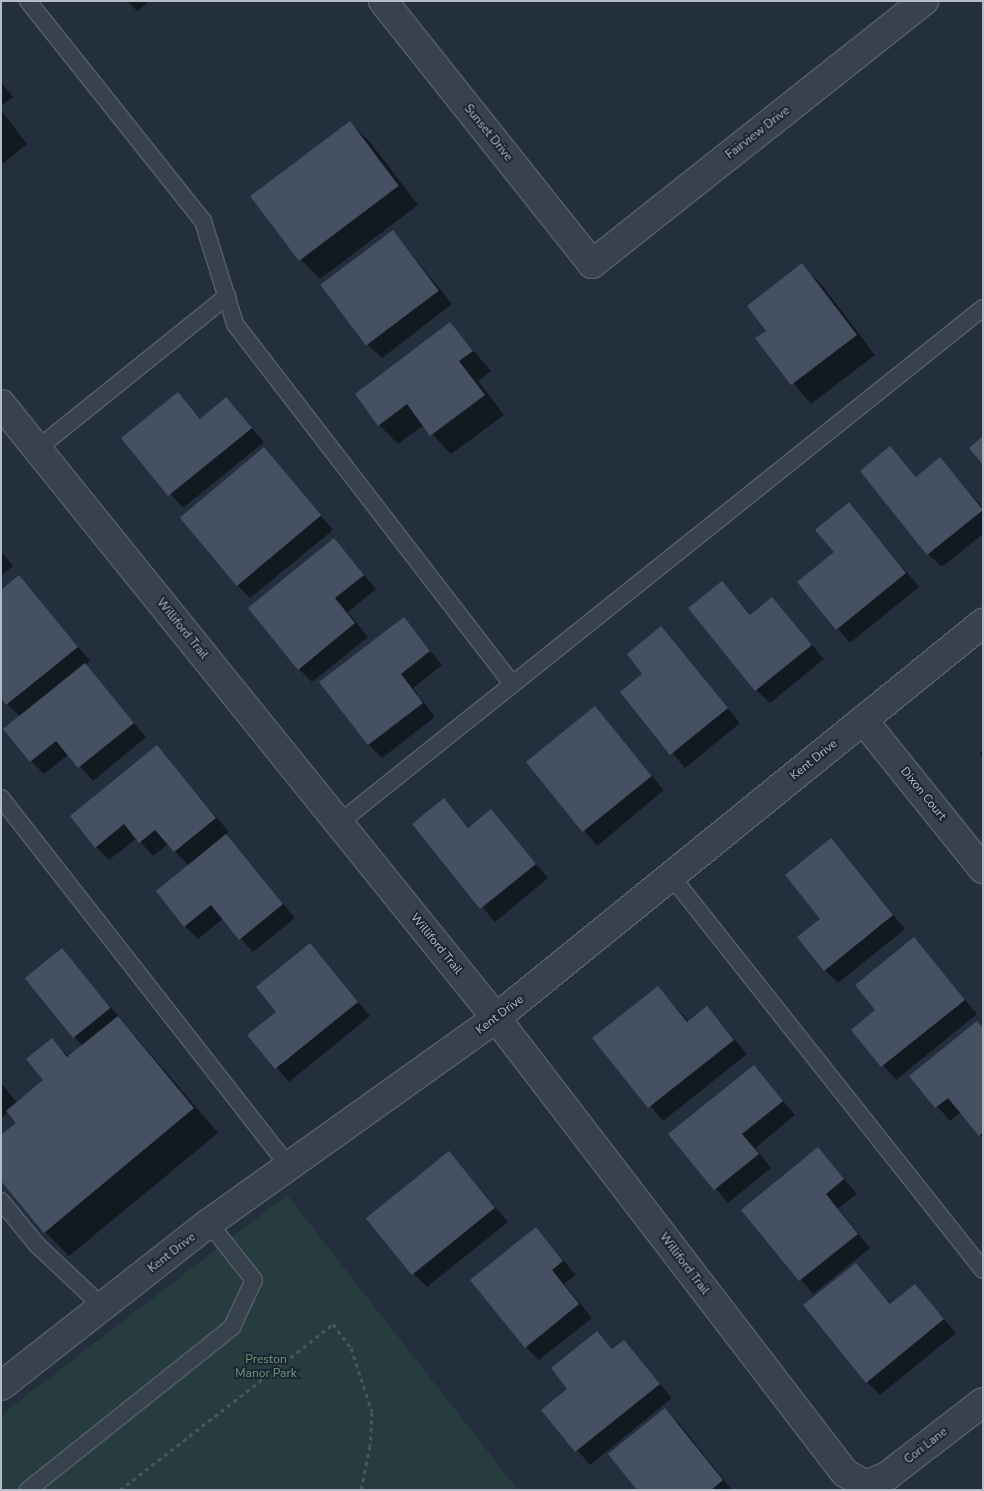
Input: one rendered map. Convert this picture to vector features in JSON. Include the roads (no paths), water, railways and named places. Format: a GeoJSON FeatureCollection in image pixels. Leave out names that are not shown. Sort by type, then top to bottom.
{"type":"FeatureCollection","features":[{"type":"Feature","properties":{"kind":"street","name":"Sunset Drive"},"geometry":{"type":"LineString","coordinates":[[384,1],[592,264]]}},
{"type":"Feature","properties":{"kind":"street","name":"Fairview Drive"},"geometry":{"type":"LineString","coordinates":[[592,264],[924,1]]}},
{"type":"Feature","properties":{"kind":"street","name":"Williford Trail"},"geometry":{"type":"LineString","coordinates":[[1,404],[496,1018],[845,1473],[866,1485]]}},
{"type":"Feature","properties":{"kind":"street","name":"Kent Drive"},"geometry":{"type":"LineString","coordinates":[[1,1386],[209,1223],[496,1018],[983,624]]}},
{"type":"Feature","properties":{"kind":"street","name":"Dixon Court"},"geometry":{"type":"LineString","coordinates":[[863,720],[983,869]]}},
{"type":"Feature","properties":{"kind":"street","name":"Cori Lane"},"geometry":{"type":"LineString","coordinates":[[866,1485],[887,1476],[983,1402]]}},
{"type":"Feature","properties":{"kind":"lane"},"geometry":{"type":"LineString","coordinates":[[28,1],[203,221],[236,324],[512,684]]}},
{"type":"Feature","properties":{"kind":"lane"},"geometry":{"type":"LineString","coordinates":[[37,449],[227,296]]}},
{"type":"Feature","properties":{"kind":"lane"},"geometry":{"type":"LineString","coordinates":[[339,823],[983,308]]}},
{"type":"Feature","properties":{"kind":"lane"},"geometry":{"type":"LineString","coordinates":[[1,798],[289,1166]]}},
{"type":"Feature","properties":{"kind":"lane"},"geometry":{"type":"LineString","coordinates":[[672,877],[983,1270]]}},
{"type":"Feature","properties":{"kind":"lane"},"geometry":{"type":"LineString","coordinates":[[1,1201],[37,1245],[103,1307]]}},
{"type":"Feature","properties":{"kind":"lane"},"geometry":{"type":"LineString","coordinates":[[28,1490],[232,1327],[254,1280],[209,1223]]}},
{"type":"Feature","properties":{"kind":"park label","name":"Preston Manor Park"},"geometry":{"type":"Point","coordinates":[266,1367]}}]}
